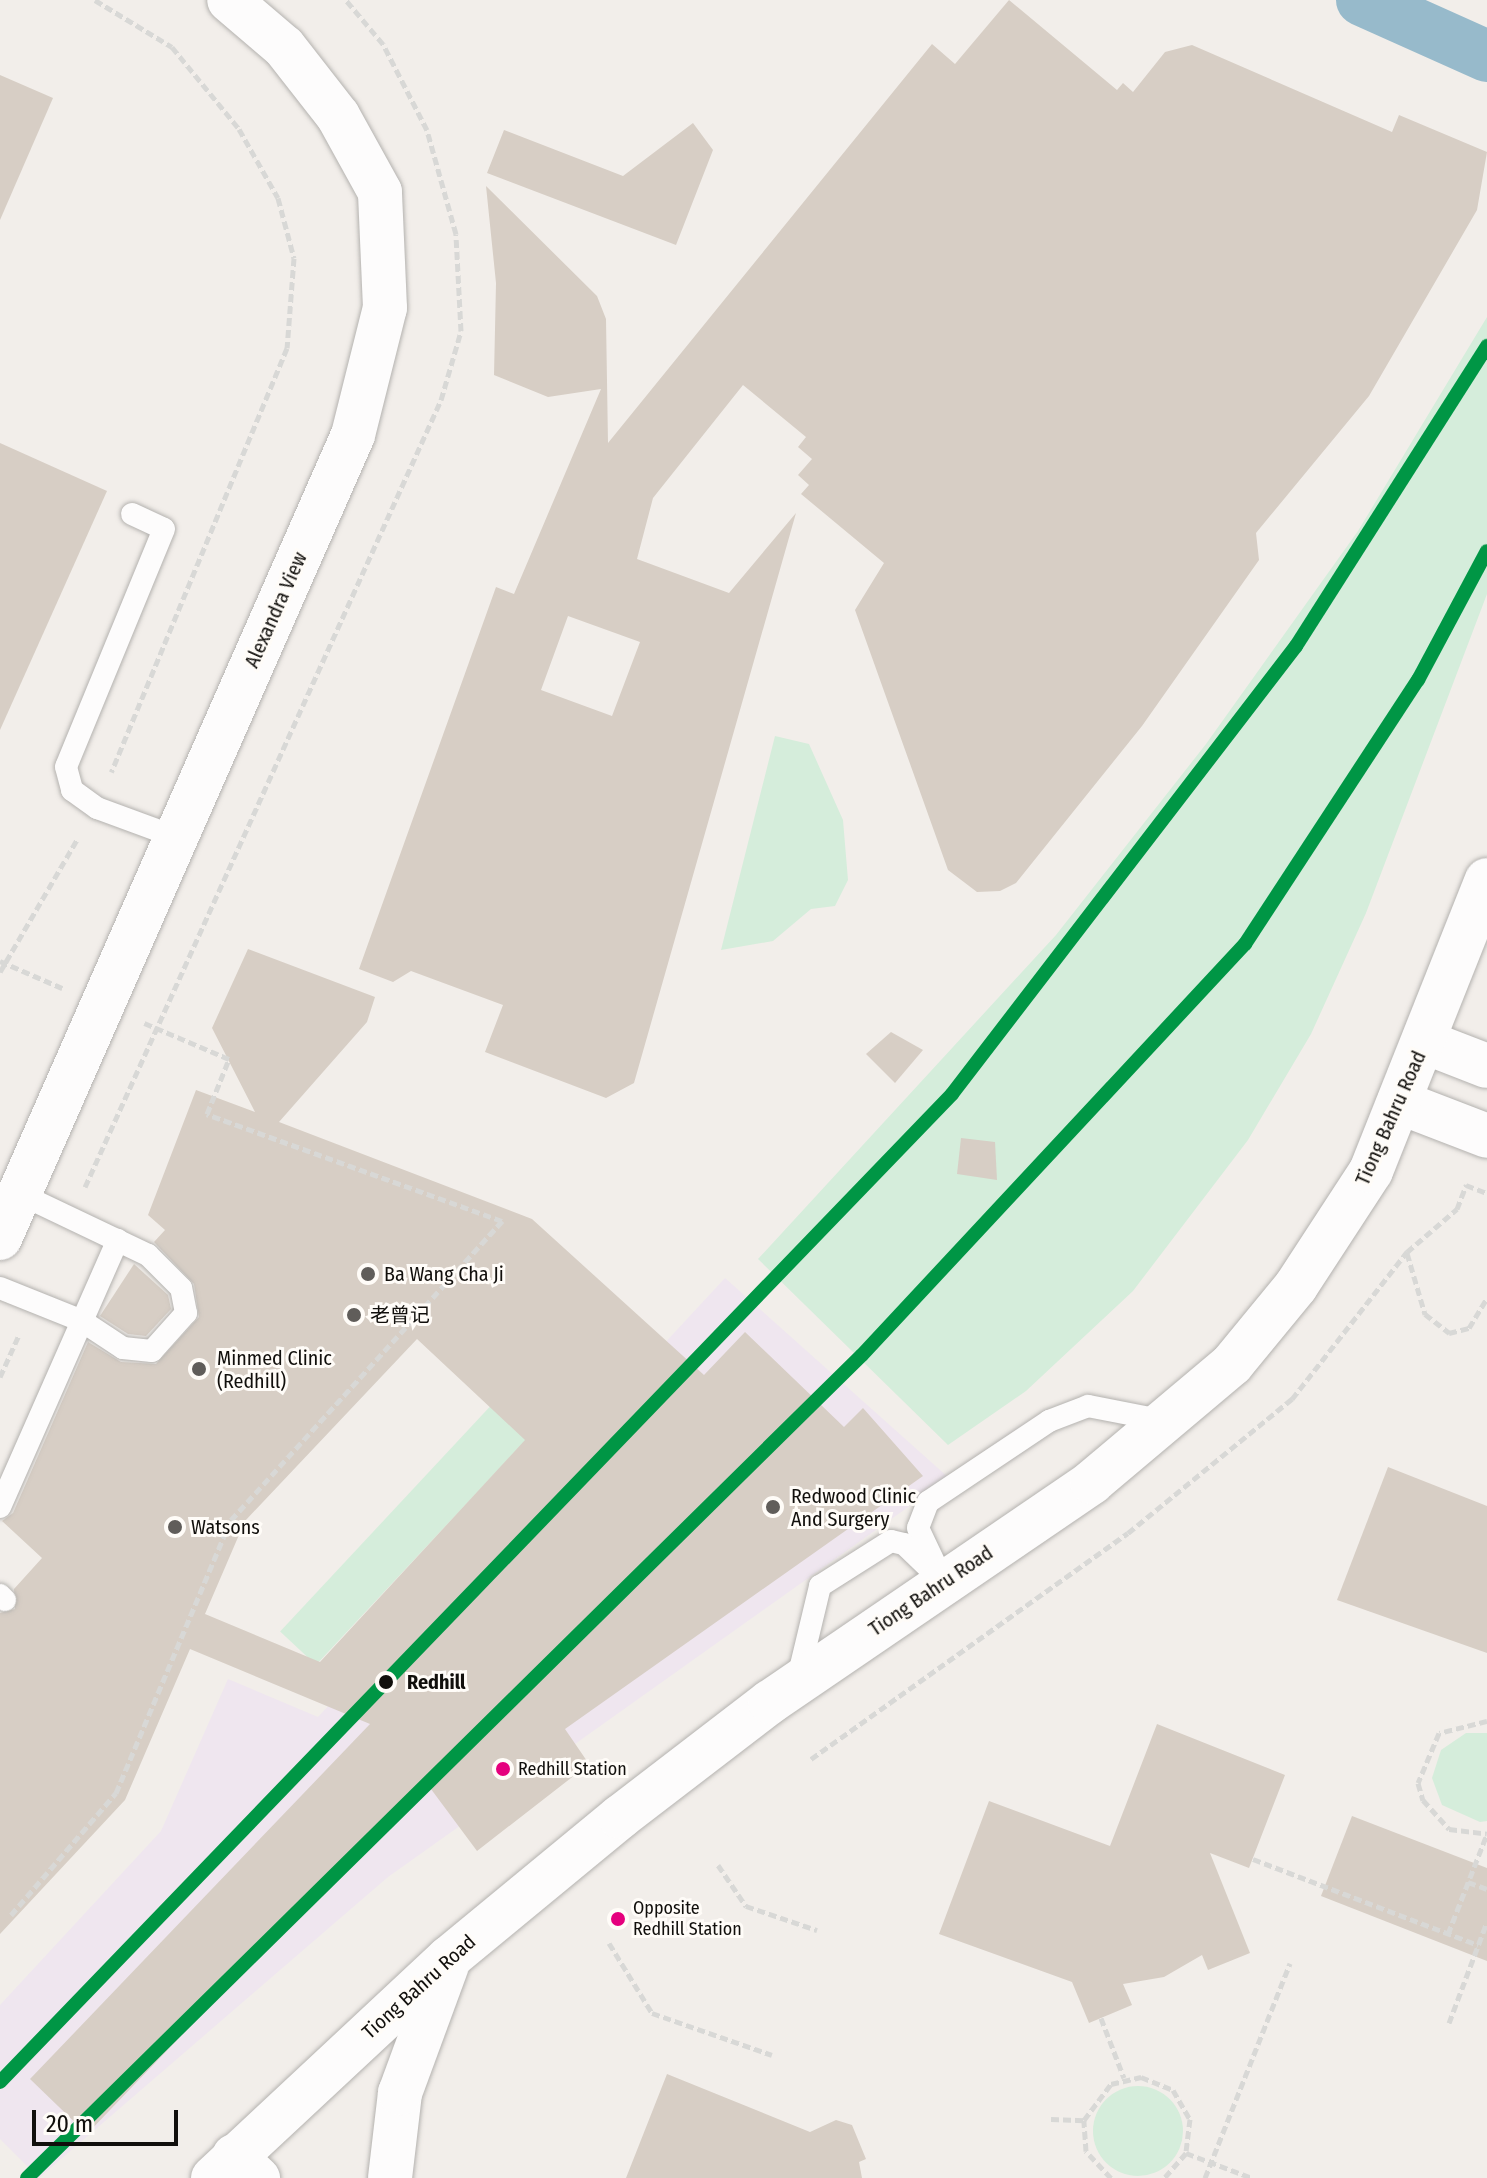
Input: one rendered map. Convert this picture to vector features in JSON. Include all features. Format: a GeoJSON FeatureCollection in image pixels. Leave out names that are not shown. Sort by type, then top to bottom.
{"type":"FeatureCollection","features":[{"type":"Feature","properties":{"kind":"main road","name":"Alexandra View"},"geometry":{"type":"LineString","coordinates":[[0,1238],[353,435],[385,308],[380,192],[338,116],[284,47],[229,0]]}},
{"type":"Feature","properties":{"kind":"main road","name":"Tiong Bahru Road"},"geometry":{"type":"LineString","coordinates":[[235,2171],[449,1958],[797,1684],[1169,1422],[1232,1364],[1296,1286],[1352,1204],[1425,1042],[1487,880]]}},
{"type":"Feature","properties":{"kind":"main road"},"geometry":{"type":"LineString","coordinates":[[1425,1042],[1487,1066]]}},
{"type":"Feature","properties":{"kind":"main road"},"geometry":{"type":"LineString","coordinates":[[1399,1102],[1487,1136]]}},
{"type":"Feature","properties":{"kind":"main road"},"geometry":{"type":"LineString","coordinates":[[390,2178],[400,2093],[449,1958]]}},
{"type":"Feature","properties":{"kind":"lane"},"geometry":{"type":"LineString","coordinates":[[132,514],[164,529],[66,767],[72,790],[97,808],[176,837]]}},
{"type":"Feature","properties":{"kind":"lane"},"geometry":{"type":"LineString","coordinates":[[0,1288],[82,1321],[123,1348],[152,1351],[186,1313],[181,1288],[148,1255],[20,1194]]}},
{"type":"Feature","properties":{"kind":"lane"},"geometry":{"type":"LineString","coordinates":[[0,1507],[118,1240]]}},
{"type":"Feature","properties":{"kind":"lane"},"geometry":{"type":"LineString","coordinates":[[944,1583],[918,1528],[928,1502],[1049,1421],[1088,1406],[1169,1422]]}},
{"type":"Feature","properties":{"kind":"lane"},"geometry":{"type":"LineString","coordinates":[[797,1684],[813,1596],[876,1545],[904,1544],[944,1583]]}},
{"type":"Feature","properties":{"kind":"path"},"geometry":{"type":"LineString","coordinates":[[0,972],[2,962],[97,808],[287,348],[294,258],[278,198],[239,129],[172,47],[95,0]]}},
{"type":"Feature","properties":{"kind":"path"},"geometry":{"type":"LineString","coordinates":[[2,962],[229,1059],[207,1114],[502,1221],[231,1520],[116,1793],[11,1915]]}},
{"type":"Feature","properties":{"kind":"path"},"geometry":{"type":"LineString","coordinates":[[1466,1185],[1487,1193]]}},
{"type":"Feature","properties":{"kind":"path"},"geometry":{"type":"LineString","coordinates":[[1407,1252],[1425,1314],[1449,1333],[1469,1328],[1487,1298]]}},
{"type":"Feature","properties":{"kind":"path"},"geometry":{"type":"LineString","coordinates":[[1448,1934],[1487,1834],[1449,1829],[1428,1808],[1418,1783],[1439,1733],[1487,1721]]}},
{"type":"Feature","properties":{"kind":"path"},"geometry":{"type":"LineString","coordinates":[[1253,1859],[1478,1945]]}},
{"type":"Feature","properties":{"kind":"path"},"geometry":{"type":"LineString","coordinates":[[718,1865],[746,1906],[817,1930]]}},
{"type":"Feature","properties":{"kind":"path"},"geometry":{"type":"LineString","coordinates":[[1468,1882],[1487,1889]]}},
{"type":"Feature","properties":{"kind":"path"},"geometry":{"type":"LineString","coordinates":[[1449,2023],[1487,1922]]}},
{"type":"Feature","properties":{"kind":"path"},"geometry":{"type":"LineString","coordinates":[[609,1943],[652,2013],[772,2055]]}},
{"type":"Feature","properties":{"kind":"path"},"geometry":{"type":"LineString","coordinates":[[1205,2178],[1290,1963]]}},
{"type":"Feature","properties":{"kind":"path"},"geometry":{"type":"LineString","coordinates":[[1101,2018],[1124,2078]]}},
{"type":"Feature","properties":{"kind":"path"},"geometry":{"type":"LineString","coordinates":[[1111,2178],[1086,2151],[1084,2120],[1098,2094],[1124,2078],[1158,2081],[1184,2103],[1186,2153],[1164,2178]]}},
{"type":"Feature","properties":{"kind":"path"},"geometry":{"type":"LineString","coordinates":[[1051,2119],[1084,2120]]}},
{"type":"Feature","properties":{"kind":"path"},"geometry":{"type":"LineString","coordinates":[[1186,2153],[1252,2178]]}},
{"type":"Feature","properties":{"kind":"shaded area"},"geometry":{"type":"Polygon","coordinates":[[[725,1278],[949,1478],[388,1877],[39,2178],[0,2139],[0,2005],[161,1831],[228,1679],[318,1717],[725,1278]]]}},
{"type":"Feature","properties":{"kind":"green space"},"geometry":{"type":"Polygon","coordinates":[[[1487,317],[1487,594],[1366,913],[1311,1034],[1248,1140],[1133,1291],[1026,1391],[948,1445],[758,1259],[1056,935],[1206,744],[1358,531],[1487,317]]]}},
{"type":"Feature","properties":{"kind":"green space"},"geometry":{"type":"Polygon","coordinates":[[[775,736],[809,744],[843,820],[848,880],[835,906],[811,909],[773,941],[721,950],[775,736]]]}},
{"type":"Feature","properties":{"kind":"green space"},"geometry":{"type":"Polygon","coordinates":[[[497,1399],[533,1432],[316,1665],[280,1632],[497,1399]]]}},
{"type":"Feature","properties":{"kind":"green space"},"geometry":{"type":"Polygon","coordinates":[[[1466,1733],[1487,1733],[1487,1821],[1480,1822],[1442,1805],[1432,1778],[1441,1750],[1466,1733]]]}},
{"type":"Feature","properties":{"kind":"green space"},"geometry":{"type":"Polygon","coordinates":[[[1138,2086],[1155,2090],[1170,2099],[1179,2114],[1183,2131],[1179,2148],[1170,2163],[1155,2172],[1138,2176],[1121,2172],[1106,2163],[1097,2148],[1093,2131],[1097,2114],[1106,2099],[1121,2090],[1138,2086]]]}},
{"type":"Feature","properties":{"kind":"building"},"geometry":{"type":"Polygon","coordinates":[[[1009,0],[1117,90],[1123,83],[1133,92],[1165,52],[1192,45],[1392,132],[1399,115],[1487,152],[1477,210],[1369,396],[1256,533],[1259,560],[1142,726],[1016,883],[1000,891],[977,892],[948,870],[855,610],[884,563],[801,494],[809,485],[798,475],[812,459],[798,447],[806,437],[743,385],[653,498],[637,559],[729,593],[796,513],[634,1083],[606,1098],[485,1052],[503,1005],[411,971],[393,982],[359,969],[496,587],[514,594],[601,389],[548,397],[494,375],[496,283],[486,186],[597,296],[606,319],[608,443],[932,44],[955,64],[1009,0]],[[568,616],[541,690],[612,716],[640,642],[568,616]]]}},
{"type":"Feature","properties":{"kind":"building"},"geometry":{"type":"Polygon","coordinates":[[[0,75],[53,98],[0,220],[0,75]]]}},
{"type":"Feature","properties":{"kind":"building"},"geometry":{"type":"Polygon","coordinates":[[[693,123],[713,150],[676,245],[487,173],[504,130],[623,176],[693,123]]]}},
{"type":"Feature","properties":{"kind":"building"},"geometry":{"type":"Polygon","coordinates":[[[0,443],[107,491],[0,730],[0,443]]]}},
{"type":"Feature","properties":{"kind":"building"},"geometry":{"type":"Polygon","coordinates":[[[248,949],[375,997],[367,1022],[279,1122],[532,1219],[704,1375],[745,1332],[844,1427],[863,1408],[923,1476],[565,1729],[589,1764],[477,1851],[425,1781],[87,2134],[30,2079],[370,1724],[190,1649],[125,1800],[0,1934],[0,1613],[15,1609],[14,1589],[42,1558],[2,1521],[13,1513],[88,1342],[121,1362],[156,1364],[199,1317],[194,1284],[154,1242],[165,1230],[148,1215],[196,1090],[255,1112],[212,1028],[248,949]],[[417,1339],[245,1521],[205,1614],[320,1662],[525,1440],[417,1339]]]}},
{"type":"Feature","properties":{"kind":"building"},"geometry":{"type":"Polygon","coordinates":[[[891,1032],[923,1050],[895,1083],[866,1054],[891,1032]]]}},
{"type":"Feature","properties":{"kind":"building"},"geometry":{"type":"Polygon","coordinates":[[[961,1138],[995,1142],[997,1180],[957,1174],[961,1138]]]}},
{"type":"Feature","properties":{"kind":"building"},"geometry":{"type":"Polygon","coordinates":[[[134,1264],[168,1295],[171,1309],[146,1336],[128,1334],[100,1316],[134,1264]]]}},
{"type":"Feature","properties":{"kind":"building"},"geometry":{"type":"Polygon","coordinates":[[[1388,1467],[1487,1506],[1487,1653],[1337,1600],[1388,1467]]]}},
{"type":"Feature","properties":{"kind":"building"},"geometry":{"type":"Polygon","coordinates":[[[1157,1724],[1285,1775],[1249,1868],[1210,1853],[1250,1953],[1208,1970],[1202,1955],[1164,1977],[1123,1984],[1132,2005],[1089,2023],[1072,1982],[939,1934],[989,1801],[1110,1846],[1157,1724]]]}},
{"type":"Feature","properties":{"kind":"building"},"geometry":{"type":"Polygon","coordinates":[[[1352,1816],[1487,1868],[1487,1961],[1321,1896],[1352,1816]]]}},
{"type":"Feature","properties":{"kind":"building"},"geometry":{"type":"Polygon","coordinates":[[[667,2074],[810,2132],[836,2120],[852,2125],[866,2159],[859,2162],[862,2178],[626,2178],[667,2074]]]}},
{"type":"Feature","properties":{"kind":"waterway"},"geometry":{"type":"LineString","coordinates":[[1362,0],[1487,56]]}},
{"type":"Feature","properties":{"kind":"transit line"},"geometry":{"type":"LineString","coordinates":[[0,2082],[952,1094],[1296,646],[1487,346]]}},
{"type":"Feature","properties":{"kind":"transit line"},"geometry":{"type":"LineString","coordinates":[[27,2178],[862,1355],[1245,944],[1418,680],[1487,551]]}},
{"type":"Feature","properties":{"kind":"place","name":"Ba Wang Cha Ji"},"geometry":{"type":"Point","coordinates":[368,1274]}},
{"type":"Feature","properties":{"kind":"place","name":"老曾记"},"geometry":{"type":"Point","coordinates":[354,1315]}},
{"type":"Feature","properties":{"kind":"place","name":"Minmed Clinic (Redhill)"},"geometry":{"type":"Point","coordinates":[199,1369]}},
{"type":"Feature","properties":{"kind":"place","name":"Redwood Clinic And Surgery"},"geometry":{"type":"Point","coordinates":[773,1507]}},
{"type":"Feature","properties":{"kind":"place","name":"Watsons"},"geometry":{"type":"Point","coordinates":[175,1527]}},
{"type":"Feature","properties":{"kind":"place","name":"Redhill"},"geometry":{"type":"Point","coordinates":[386,1682]}},
{"type":"Feature","properties":{"kind":"place","name":"Redhill Station"},"geometry":{"type":"Point","coordinates":[503,1769]}},
{"type":"Feature","properties":{"kind":"place","name":"Opposite Redhill Station"},"geometry":{"type":"Point","coordinates":[618,1919]}}]}
